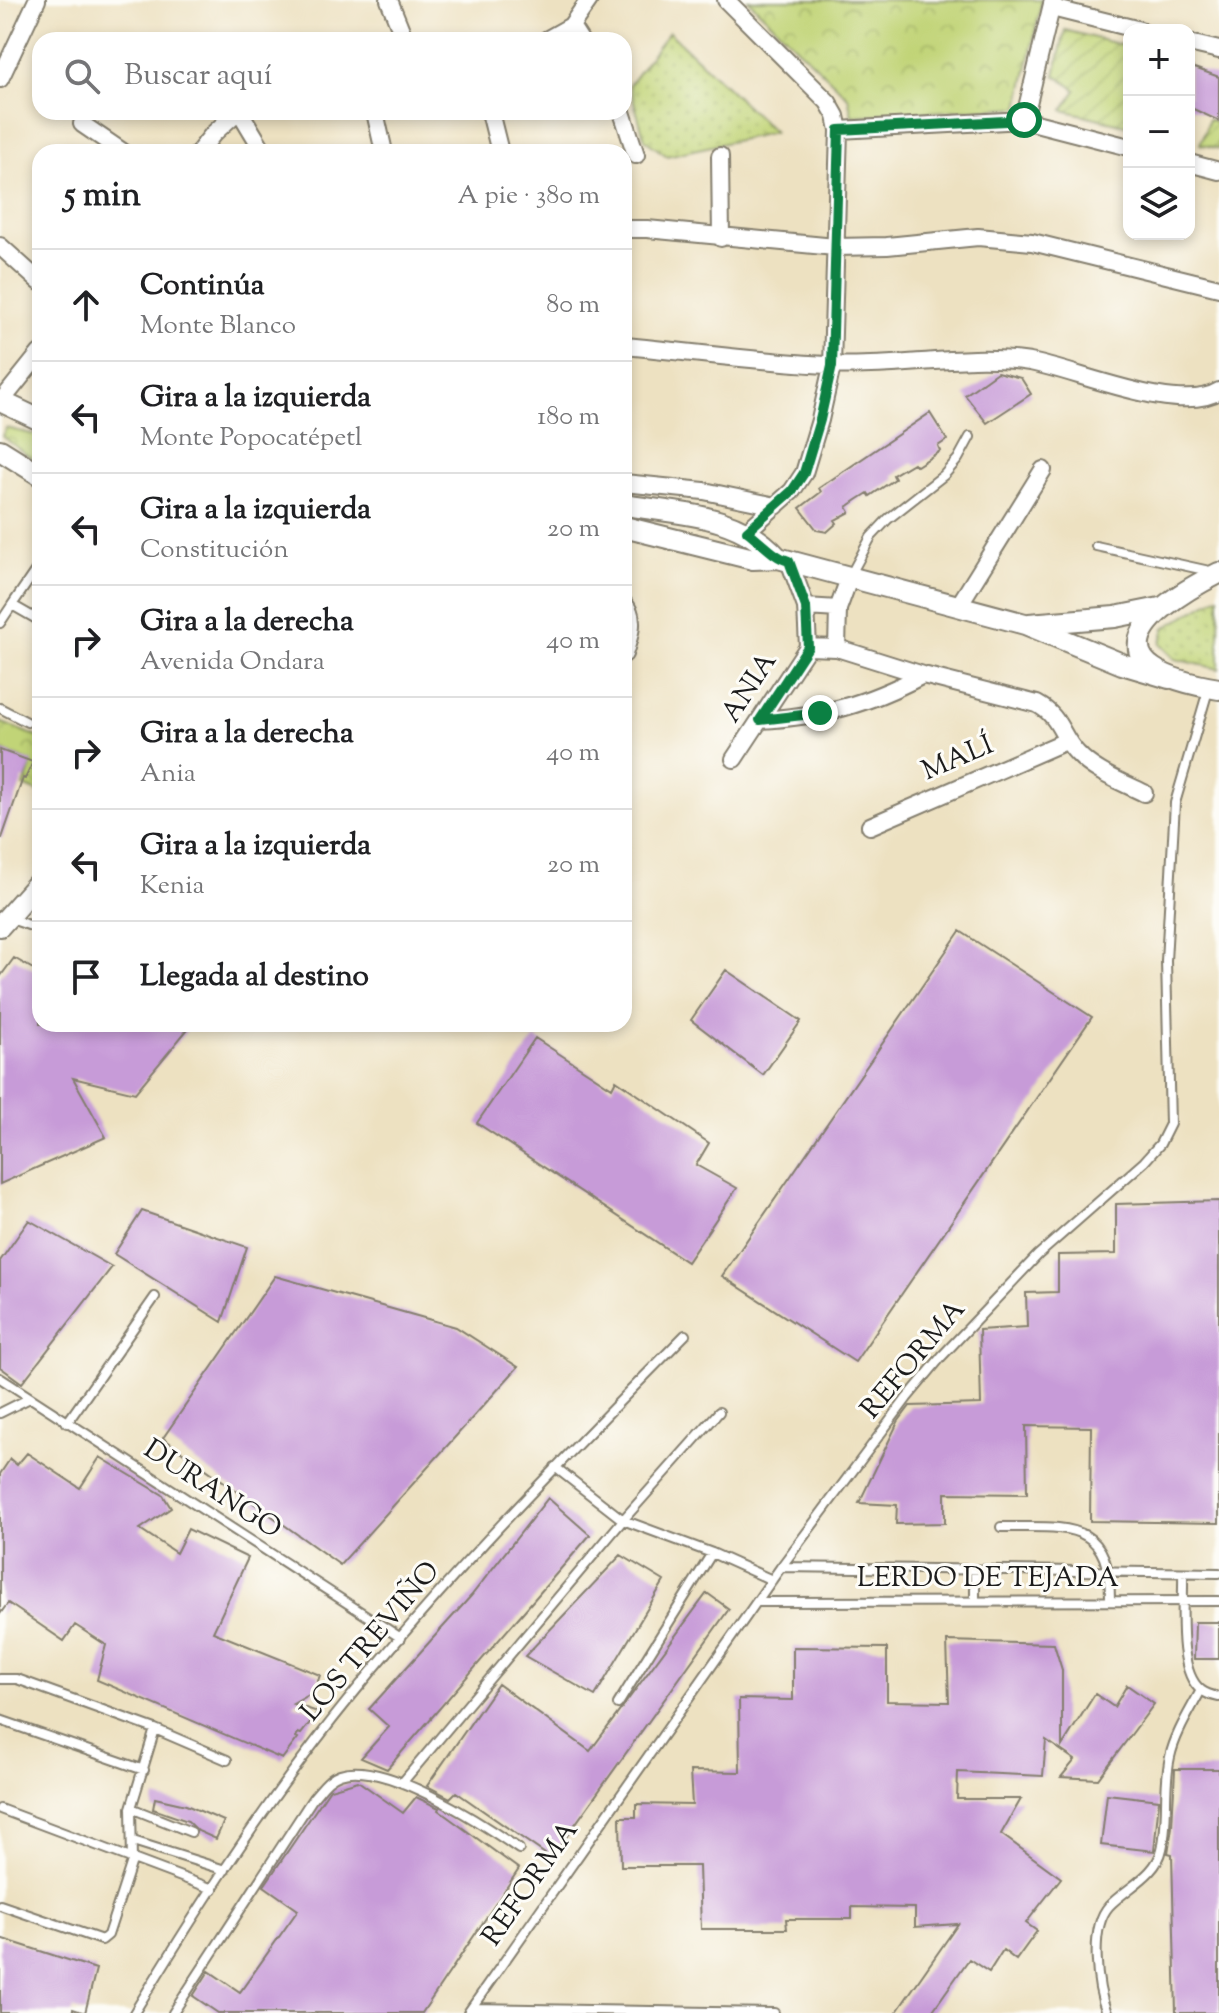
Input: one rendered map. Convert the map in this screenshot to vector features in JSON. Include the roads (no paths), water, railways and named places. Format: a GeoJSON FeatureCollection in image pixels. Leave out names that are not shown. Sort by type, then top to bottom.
{"type":"FeatureCollection","features":[{"type":"Feature","properties":{"kind":"street"},"geometry":{"type":"LineString","coordinates":[[0,79],[37,0]]}},
{"type":"Feature","properties":{"kind":"street"},"geometry":{"type":"LineString","coordinates":[[389,0],[402,32]]}},
{"type":"Feature","properties":{"kind":"street"},"geometry":{"type":"LineString","coordinates":[[576,32],[589,0]]}},
{"type":"Feature","properties":{"kind":"street"},"geometry":{"type":"LineString","coordinates":[[726,0],[828,102],[839,130],[832,366],[820,420],[804,473],[792,491],[747,531]]}},
{"type":"Feature","properties":{"kind":"street"},"geometry":{"type":"LineString","coordinates":[[1024,120],[1052,4],[1123,25]]}},
{"type":"Feature","properties":{"kind":"street"},"geometry":{"type":"LineString","coordinates":[[1195,44],[1219,50]]}},
{"type":"Feature","properties":{"kind":"street"},"geometry":{"type":"LineString","coordinates":[[205,144],[230,120]]}},
{"type":"Feature","properties":{"kind":"street"},"geometry":{"type":"LineString","coordinates":[[244,120],[259,144]]}},
{"type":"Feature","properties":{"kind":"street"},"geometry":{"type":"LineString","coordinates":[[377,120],[382,144]]}},
{"type":"Feature","properties":{"kind":"street"},"geometry":{"type":"LineString","coordinates":[[492,120],[498,144]]}},
{"type":"Feature","properties":{"kind":"street"},"geometry":{"type":"LineString","coordinates":[[625,120],[636,155]]}},
{"type":"Feature","properties":{"kind":"street"},"geometry":{"type":"LineString","coordinates":[[839,130],[1024,120],[1123,145]]}},
{"type":"Feature","properties":{"kind":"street"},"geometry":{"type":"LineString","coordinates":[[82,124],[111,144]]}},
{"type":"Feature","properties":{"kind":"street"},"geometry":{"type":"LineString","coordinates":[[720,156],[721,238]]}},
{"type":"Feature","properties":{"kind":"street"},"geometry":{"type":"LineString","coordinates":[[1195,165],[1219,171]]}},
{"type":"Feature","properties":{"kind":"street"},"geometry":{"type":"LineString","coordinates":[[632,229],[835,247],[887,246],[978,237],[1032,242],[1219,288]]}},
{"type":"Feature","properties":{"kind":"street"},"geometry":{"type":"LineString","coordinates":[[0,246],[32,275]]}},
{"type":"Feature","properties":{"kind":"street"},"geometry":{"type":"LineString","coordinates":[[632,347],[832,366],[997,358],[1034,363],[1177,398],[1201,398],[1219,391]]}},
{"type":"Feature","properties":{"kind":"street"},"geometry":{"type":"LineString","coordinates":[[32,363],[0,402],[32,416]]}},
{"type":"Feature","properties":{"kind":"street"},"geometry":{"type":"LineString","coordinates":[[0,450],[32,470]]}},
{"type":"Feature","properties":{"kind":"street"},"geometry":{"type":"LineString","coordinates":[[959,605],[1043,470]]}},
{"type":"Feature","properties":{"kind":"street"},"geometry":{"type":"LineString","coordinates":[[632,484],[717,493],[776,506]]}},
{"type":"Feature","properties":{"kind":"street"},"geometry":{"type":"LineString","coordinates":[[632,506],[716,520],[747,531],[765,543],[784,560],[806,607],[808,647],[837,648],[923,675],[1037,704],[1058,721],[1066,741],[1079,756],[1144,793]]}},
{"type":"Feature","properties":{"kind":"street"},"geometry":{"type":"LineString","coordinates":[[632,529],[753,559],[784,560],[959,605],[1025,624],[1122,664],[1214,688]]}},
{"type":"Feature","properties":{"kind":"street"},"geometry":{"type":"LineString","coordinates":[[1169,678],[1140,654],[1137,644],[1144,625],[1160,608],[1219,573]]}},
{"type":"Feature","properties":{"kind":"street"},"geometry":{"type":"LineString","coordinates":[[837,648],[838,609],[850,576]]}},
{"type":"Feature","properties":{"kind":"street"},"geometry":{"type":"LineString","coordinates":[[806,607],[838,609]]}},
{"type":"Feature","properties":{"kind":"street"},"geometry":{"type":"LineString","coordinates":[[1025,624],[1100,618],[1160,608]]}},
{"type":"Feature","properties":{"kind":"street","name":"ANIA"},"geometry":{"type":"LineString","coordinates":[[734,759],[808,647]]}},
{"type":"Feature","properties":{"kind":"street"},"geometry":{"type":"LineString","coordinates":[[760,720],[852,707],[923,675]]}},
{"type":"Feature","properties":{"kind":"street","name":"MALÍ"},"geometry":{"type":"LineString","coordinates":[[870,826],[1066,741]]}},
{"type":"Feature","properties":{"kind":"street"},"geometry":{"type":"LineString","coordinates":[[4,922],[32,890]]}},
{"type":"Feature","properties":{"kind":"lane"},"geometry":{"type":"LineString","coordinates":[[850,576],[871,537],[888,519],[944,475],[958,459],[970,437]]}},
{"type":"Feature","properties":{"kind":"lane"},"geometry":{"type":"LineString","coordinates":[[1096,546],[1219,573]]}},
{"type":"Feature","properties":{"kind":"lane"},"geometry":{"type":"LineString","coordinates":[[0,623],[32,576]]}},
{"type":"Feature","properties":{"kind":"lane"},"geometry":{"type":"LineString","coordinates":[[12,605],[32,616]]}},
{"type":"Feature","properties":{"kind":"lane","name":"REFORMA"},"geometry":{"type":"LineString","coordinates":[[475,2010],[781,1567],[907,1398],[942,1356],[1038,1255],[1144,1162],[1160,1144],[1170,1124],[1166,961],[1175,803],[1214,688]]}},
{"type":"Feature","properties":{"kind":"lane"},"geometry":{"type":"LineString","coordinates":[[0,708],[27,722]]}},
{"type":"Feature","properties":{"kind":"lane"},"geometry":{"type":"LineString","coordinates":[[4,922],[32,927]]}},
{"type":"Feature","properties":{"kind":"lane"},"geometry":{"type":"LineString","coordinates":[[67,1423],[155,1297]]}},
{"type":"Feature","properties":{"kind":"lane","name":"LOS TREVIÑO"},"geometry":{"type":"LineString","coordinates":[[134,2013],[225,1870],[315,1742],[401,1638],[555,1467],[685,1335]]}},
{"type":"Feature","properties":{"kind":"lane","name":"DURANGO"},"geometry":{"type":"LineString","coordinates":[[0,1378],[401,1638]]}},
{"type":"Feature","properties":{"kind":"lane"},"geometry":{"type":"LineString","coordinates":[[0,1413],[30,1398]]}},
{"type":"Feature","properties":{"kind":"lane"},"geometry":{"type":"LineString","coordinates":[[402,1783],[623,1520],[719,1412]]}},
{"type":"Feature","properties":{"kind":"lane"},"geometry":{"type":"LineString","coordinates":[[555,1467],[623,1520],[712,1553],[772,1580]]}},
{"type":"Feature","properties":{"kind":"lane"},"geometry":{"type":"LineString","coordinates":[[1001,1527],[1071,1528],[1088,1536],[1110,1572],[1110,1601]]}},
{"type":"Feature","properties":{"kind":"lane"},"geometry":{"type":"LineString","coordinates":[[618,1704],[712,1553]]}},
{"type":"Feature","properties":{"kind":"lane","name":"LERDO DE TEJADA"},"geometry":{"type":"LineString","coordinates":[[781,1567],[1219,1573]]}},
{"type":"Feature","properties":{"kind":"lane"},"geometry":{"type":"LineString","coordinates":[[975,1571],[975,1601]]}},
{"type":"Feature","properties":{"kind":"lane"},"geometry":{"type":"LineString","coordinates":[[1183,1573],[1185,1657],[1191,1676],[1201,1690],[1219,1697]]}},
{"type":"Feature","properties":{"kind":"lane","name":"LERDO DE TEJADA"},"geometry":{"type":"LineString","coordinates":[[757,1602],[1219,1601]]}},
{"type":"Feature","properties":{"kind":"lane"},"geometry":{"type":"LineString","coordinates":[[0,1679],[17,1679],[155,1729],[227,1760]]}},
{"type":"Feature","properties":{"kind":"lane"},"geometry":{"type":"LineString","coordinates":[[1107,2013],[1099,1975],[1099,1924],[1107,1908],[1156,1865],[1162,1850],[1170,1758],[1175,1740],[1201,1690]]}},
{"type":"Feature","properties":{"kind":"lane"},"geometry":{"type":"LineString","coordinates":[[0,1720],[144,1770]]}},
{"type":"Feature","properties":{"kind":"lane"},"geometry":{"type":"LineString","coordinates":[[0,1905],[102,1940],[108,1935],[132,1861],[131,1808],[155,1729]]}},
{"type":"Feature","properties":{"kind":"lane"},"geometry":{"type":"LineString","coordinates":[[173,2013],[257,1882],[329,1779],[342,1773],[359,1771],[402,1783],[443,1800],[519,1849]]}},
{"type":"Feature","properties":{"kind":"lane"},"geometry":{"type":"LineString","coordinates":[[131,1808],[191,1832]]}},
{"type":"Feature","properties":{"kind":"lane"},"geometry":{"type":"LineString","coordinates":[[0,1809],[213,1889]]}},
{"type":"Feature","properties":{"kind":"lane"},"geometry":{"type":"LineString","coordinates":[[133,1841],[225,1870]]}},
{"type":"Feature","properties":{"kind":"lane"},"geometry":{"type":"LineString","coordinates":[[475,2010],[774,2013]]}}]}
